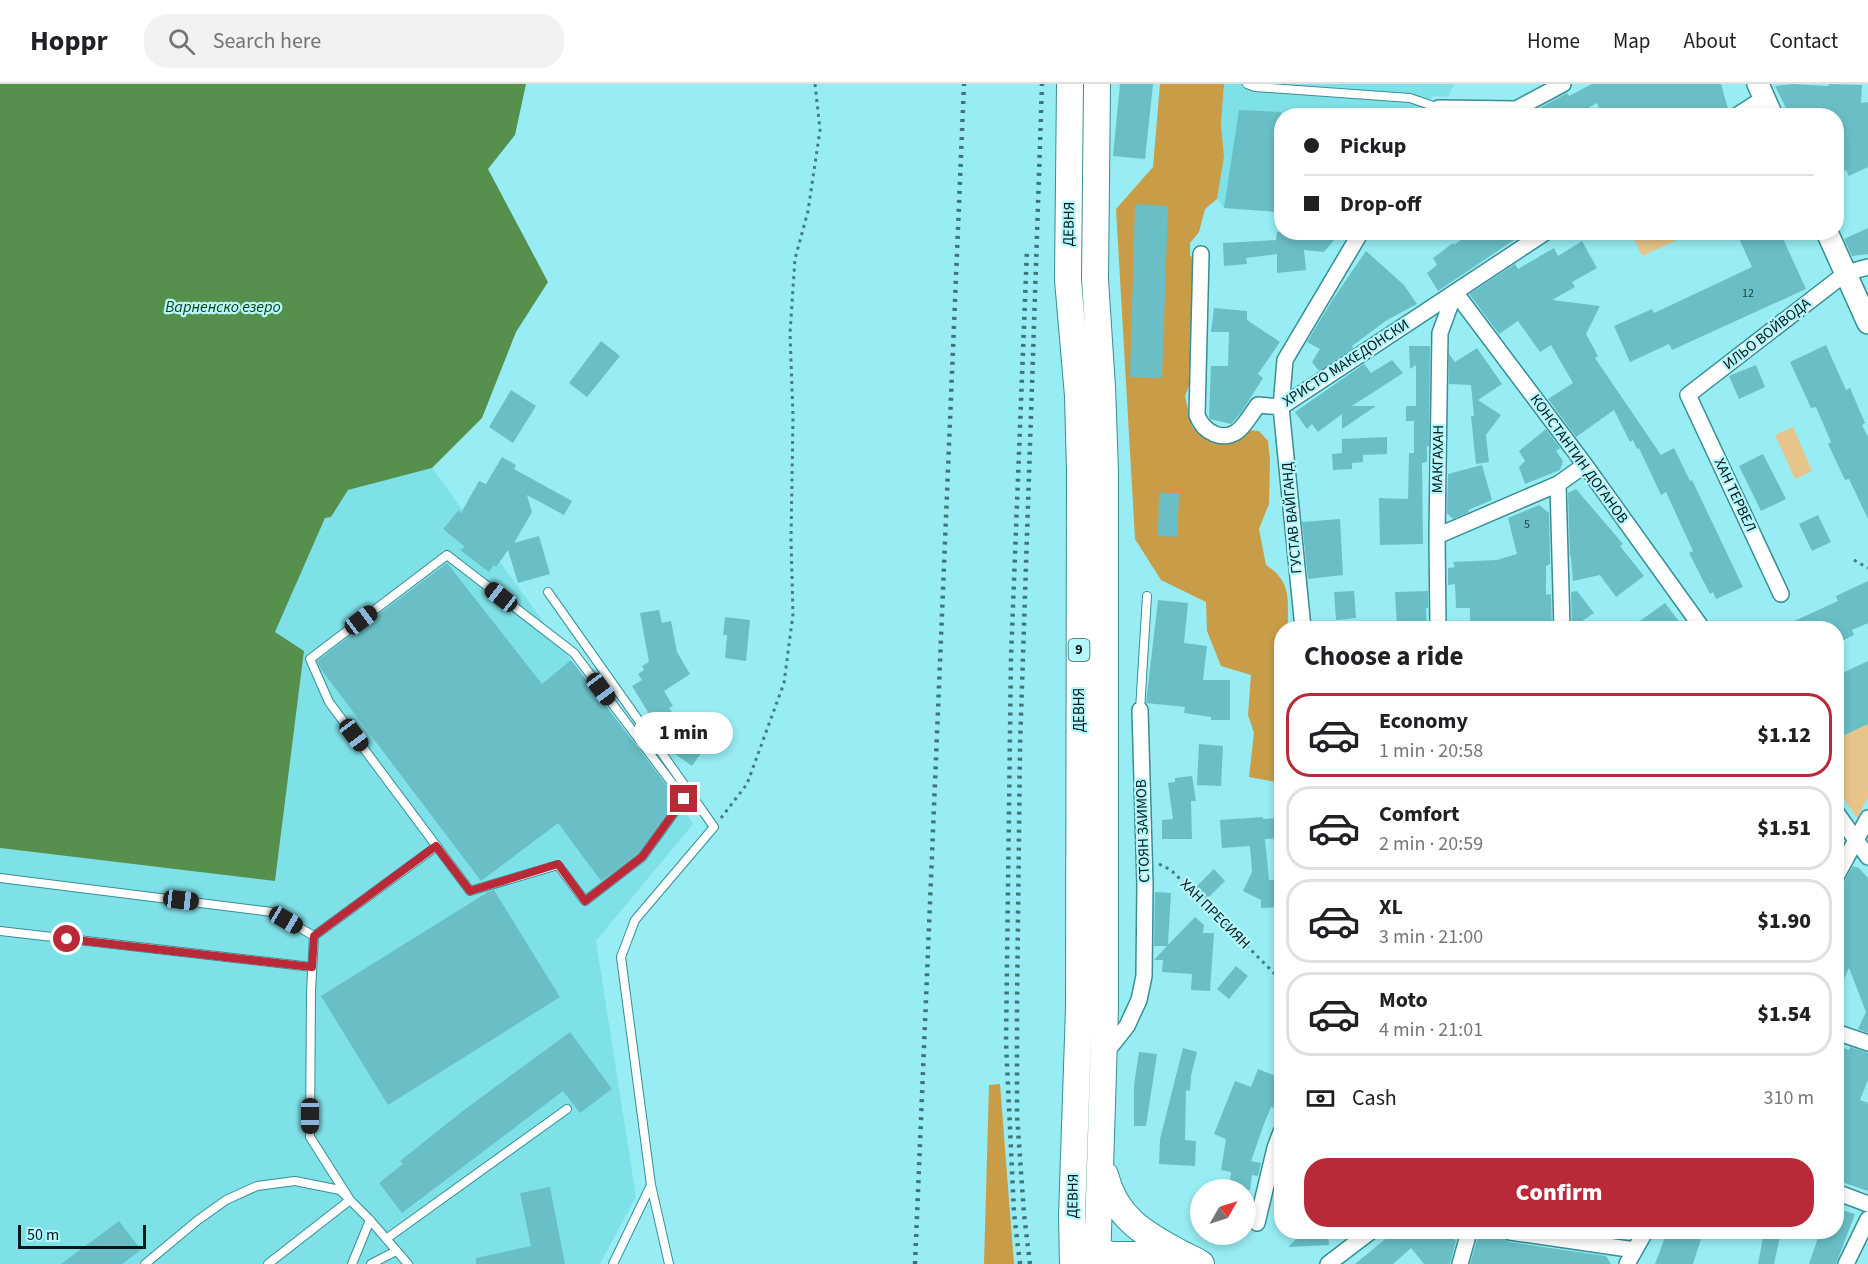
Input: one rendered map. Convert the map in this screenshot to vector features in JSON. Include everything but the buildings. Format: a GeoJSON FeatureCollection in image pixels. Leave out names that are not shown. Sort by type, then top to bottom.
{"type":"FeatureCollection","features":[{"type":"Feature","properties":{"kind":"highway","name":"ДЕВНЯ"},"geometry":{"type":"LineString","coordinates":[[1070,84],[1068,280],[1078,396],[1080,471],[1079,1008],[1072,1216],[1089,1255]]}},
{"type":"Feature","properties":{"kind":"highway","name":"ДЕВНЯ"},"geometry":{"type":"LineString","coordinates":[[1089,1255],[1101,1157],[1105,1007],[1105,472],[1095,280],[1097,84]]}},
{"type":"Feature","properties":{"kind":"highway"},"geometry":{"type":"LineString","coordinates":[[1101,1157],[1110,1194],[1131,1222],[1148,1253]]}},
{"type":"Feature","properties":{"kind":"highway"},"geometry":{"type":"LineString","coordinates":[[1089,1255],[1148,1253],[1192,1259]]}},
{"type":"Feature","properties":{"kind":"street"},"geometry":{"type":"LineString","coordinates":[[1524,108],[1563,84]]}},
{"type":"Feature","properties":{"kind":"street"},"geometry":{"type":"LineString","coordinates":[[1750,108],[1765,99]]}},
{"type":"Feature","properties":{"kind":"street","name":"ГУСТАВ ВАЙГАНД"},"geometry":{"type":"LineString","coordinates":[[1302,621],[1281,407],[1285,360],[1356,240]]}},
{"type":"Feature","properties":{"kind":"street","name":"ХРИСТО МАКЕДОНСКИ"},"geometry":{"type":"LineString","coordinates":[[1201,254],[1197,415],[1200,423],[1212,434],[1228,435],[1241,428],[1258,405],[1281,407],[1534,240]]}},
{"type":"Feature","properties":{"kind":"street"},"geometry":{"type":"LineString","coordinates":[[1831,240],[1868,323]]}},
{"type":"Feature","properties":{"kind":"street"},"geometry":{"type":"LineString","coordinates":[[1846,273],[1868,267]]}},
{"type":"Feature","properties":{"kind":"street","name":"ИЛЬО ВОЙВОДА"},"geometry":{"type":"LineString","coordinates":[[1688,395],[1846,273]]}},
{"type":"Feature","properties":{"kind":"street","name":"КОНСТАНТИН ДОГАНОВ"},"geometry":{"type":"LineString","coordinates":[[1455,292],[1585,465],[1697,621]]}},
{"type":"Feature","properties":{"kind":"street","name":"МАКГАХАН"},"geometry":{"type":"LineString","coordinates":[[1438,621],[1440,333],[1455,292]]}},
{"type":"Feature","properties":{"kind":"street","name":"ХАН ТЕРВЕЛ"},"geometry":{"type":"LineString","coordinates":[[1688,395],[1781,594]]}},
{"type":"Feature","properties":{"kind":"street"},"geometry":{"type":"LineString","coordinates":[[1437,536],[1558,484],[1585,465]]}},
{"type":"Feature","properties":{"kind":"street"},"geometry":{"type":"LineString","coordinates":[[1558,484],[1562,621]]}},
{"type":"Feature","properties":{"kind":"street","name":"СТОЯН ЗАИМОВ"},"geometry":{"type":"LineString","coordinates":[[1104,1055],[1127,1026],[1139,1000],[1144,976],[1140,710]]}},
{"type":"Feature","properties":{"kind":"street"},"geometry":{"type":"LineString","coordinates":[[1844,863],[1868,818]]}},
{"type":"Feature","properties":{"kind":"street"},"geometry":{"type":"LineString","coordinates":[[1844,823],[1868,857]]}},
{"type":"Feature","properties":{"kind":"street"},"geometry":{"type":"LineString","coordinates":[[1844,1035],[1868,1043]]}},
{"type":"Feature","properties":{"kind":"street"},"geometry":{"type":"LineString","coordinates":[[1257,1223],[1274,1152]]}},
{"type":"Feature","properties":{"kind":"street"},"geometry":{"type":"LineString","coordinates":[[1844,1195],[1868,1204]]}},
{"type":"Feature","properties":{"kind":"street"},"geometry":{"type":"LineString","coordinates":[[1846,1264],[1868,1219]]}},
{"type":"Feature","properties":{"kind":"street"},"geometry":{"type":"LineString","coordinates":[[1328,1264],[1361,1239]]}},
{"type":"Feature","properties":{"kind":"street"},"geometry":{"type":"LineString","coordinates":[[1460,1264],[1467,1239]]}},
{"type":"Feature","properties":{"kind":"street"},"geometry":{"type":"LineString","coordinates":[[1559,1239],[1635,1250]]}},
{"type":"Feature","properties":{"kind":"street"},"geometry":{"type":"LineString","coordinates":[[1627,1264],[1641,1239]]}},
{"type":"Feature","properties":{"kind":"lane"},"geometry":{"type":"LineString","coordinates":[[1247,84],[1255,87],[1410,98],[1429,108]]}},
{"type":"Feature","properties":{"kind":"lane"},"geometry":{"type":"LineString","coordinates":[[447,555],[574,653],[684,799],[642,857],[585,901],[558,864],[470,891],[436,846],[329,702],[310,659],[447,555]]}},
{"type":"Feature","properties":{"kind":"lane"},"geometry":{"type":"LineString","coordinates":[[548,592],[714,827],[634,920],[621,957],[651,1185],[669,1264]]}},
{"type":"Feature","properties":{"kind":"lane","name":"СТОЯН ЗАИМОВ"},"geometry":{"type":"LineString","coordinates":[[1140,710],[1148,596]]}},
{"type":"Feature","properties":{"kind":"lane"},"geometry":{"type":"LineString","coordinates":[[350,1200],[310,1137],[314,936],[436,846]]}},
{"type":"Feature","properties":{"kind":"lane"},"geometry":{"type":"LineString","coordinates":[[0,878],[272,912],[314,936]]}},
{"type":"Feature","properties":{"kind":"lane"},"geometry":{"type":"LineString","coordinates":[[0,931],[312,967]]}},
{"type":"Feature","properties":{"kind":"lane"},"geometry":{"type":"LineString","coordinates":[[386,1239],[567,1109]]}},
{"type":"Feature","properties":{"kind":"lane"},"geometry":{"type":"LineString","coordinates":[[145,1264],[226,1200],[257,1186],[295,1181],[340,1190],[408,1264]]}},
{"type":"Feature","properties":{"kind":"lane"},"geometry":{"type":"LineString","coordinates":[[613,1264],[651,1185]]}},
{"type":"Feature","properties":{"kind":"lane"},"geometry":{"type":"LineString","coordinates":[[268,1264],[350,1200]]}},
{"type":"Feature","properties":{"kind":"lane"},"geometry":{"type":"LineString","coordinates":[[352,1264],[370,1220]]}},
{"type":"Feature","properties":{"kind":"lane"},"geometry":{"type":"LineString","coordinates":[[371,1264],[396,1251]]}},
{"type":"Feature","properties":{"kind":"path"},"geometry":{"type":"LineString","coordinates":[[714,827],[747,784],[783,683],[793,614],[791,540],[793,416],[790,333],[795,259],[808,211],[820,130],[815,84]]}},
{"type":"Feature","properties":{"kind":"path"},"geometry":{"type":"LineString","coordinates":[[1854,560],[1868,568]]}},
{"type":"Feature","properties":{"kind":"path","name":"ХАН ПРЕСИЯН"},"geometry":{"type":"LineString","coordinates":[[1143,856],[1171,870],[1274,973]]}},
{"type":"Feature","properties":{"kind":"shaded area"},"geometry":{"type":"Polygon","coordinates":[[[1160,84],[1224,84],[1221,124],[1224,157],[1217,199],[1205,209],[1199,232],[1190,243],[1190,255],[1198,264],[1197,289],[1191,304],[1193,315],[1192,378],[1185,396],[1192,427],[1203,438],[1230,443],[1246,430],[1259,431],[1268,441],[1269,504],[1259,529],[1266,565],[1281,578],[1288,601],[1288,621],[1274,621],[1274,782],[1249,777],[1254,733],[1248,715],[1251,675],[1221,666],[1207,631],[1206,602],[1161,580],[1135,539],[1116,209],[1153,167],[1160,84]]]}},
{"type":"Feature","properties":{"kind":"shaded area"},"geometry":{"type":"Polygon","coordinates":[[[1224,84],[1454,84],[1448,97],[1433,96],[1425,108],[1274,108],[1274,212],[1224,208],[1217,199],[1224,157],[1221,124],[1224,84]]]}},
{"type":"Feature","properties":{"kind":"shaded area"},"geometry":{"type":"Polygon","coordinates":[[[1634,240],[1675,241],[1642,256],[1634,240]]]}},
{"type":"Feature","properties":{"kind":"shaded area"},"geometry":{"type":"Polygon","coordinates":[[[1793,427],[1812,471],[1795,479],[1775,435],[1793,427]]]}},
{"type":"Feature","properties":{"kind":"shaded area"},"geometry":{"type":"Polygon","coordinates":[[[432,468],[571,660],[677,799],[693,824],[596,941],[636,1197],[600,1264],[0,1264],[0,848],[275,881],[304,651],[275,632],[325,518],[348,490],[432,468]]]}},
{"type":"Feature","properties":{"kind":"shaded area"},"geometry":{"type":"Polygon","coordinates":[[[1868,724],[1868,797],[1857,818],[1844,799],[1844,735],[1868,724]]]}},
{"type":"Feature","properties":{"kind":"shaded area"},"geometry":{"type":"Polygon","coordinates":[[[1000,1084],[1014,1264],[984,1264],[989,1085],[1000,1084]]]}},
{"type":"Feature","properties":{"kind":"water","name":"Варненско езеро"},"geometry":{"type":"Polygon","coordinates":[[[0,84],[526,84],[515,135],[488,169],[548,282],[516,332],[482,418],[432,468],[348,490],[331,517],[325,518],[275,632],[304,651],[275,881],[0,848],[0,84]]]}},
{"type":"Feature","properties":{"kind":"railway"},"geometry":{"type":"LineString","coordinates":[[915,1264],[964,84]]}},
{"type":"Feature","properties":{"kind":"railway"},"geometry":{"type":"LineString","coordinates":[[1030,1264],[1017,1115],[1017,1005],[1020,746],[1042,84]]}},
{"type":"Feature","properties":{"kind":"railway"},"geometry":{"type":"LineString","coordinates":[[1020,1264],[1014,1213],[1006,1043],[1011,657],[1027,249]]}},
{"type":"Feature","properties":{"kind":"route"},"geometry":{"type":"LineString","coordinates":[[67,939],[312,967],[314,936],[436,846],[470,891],[558,864],[585,901],[642,857],[684,799]]}}]}
